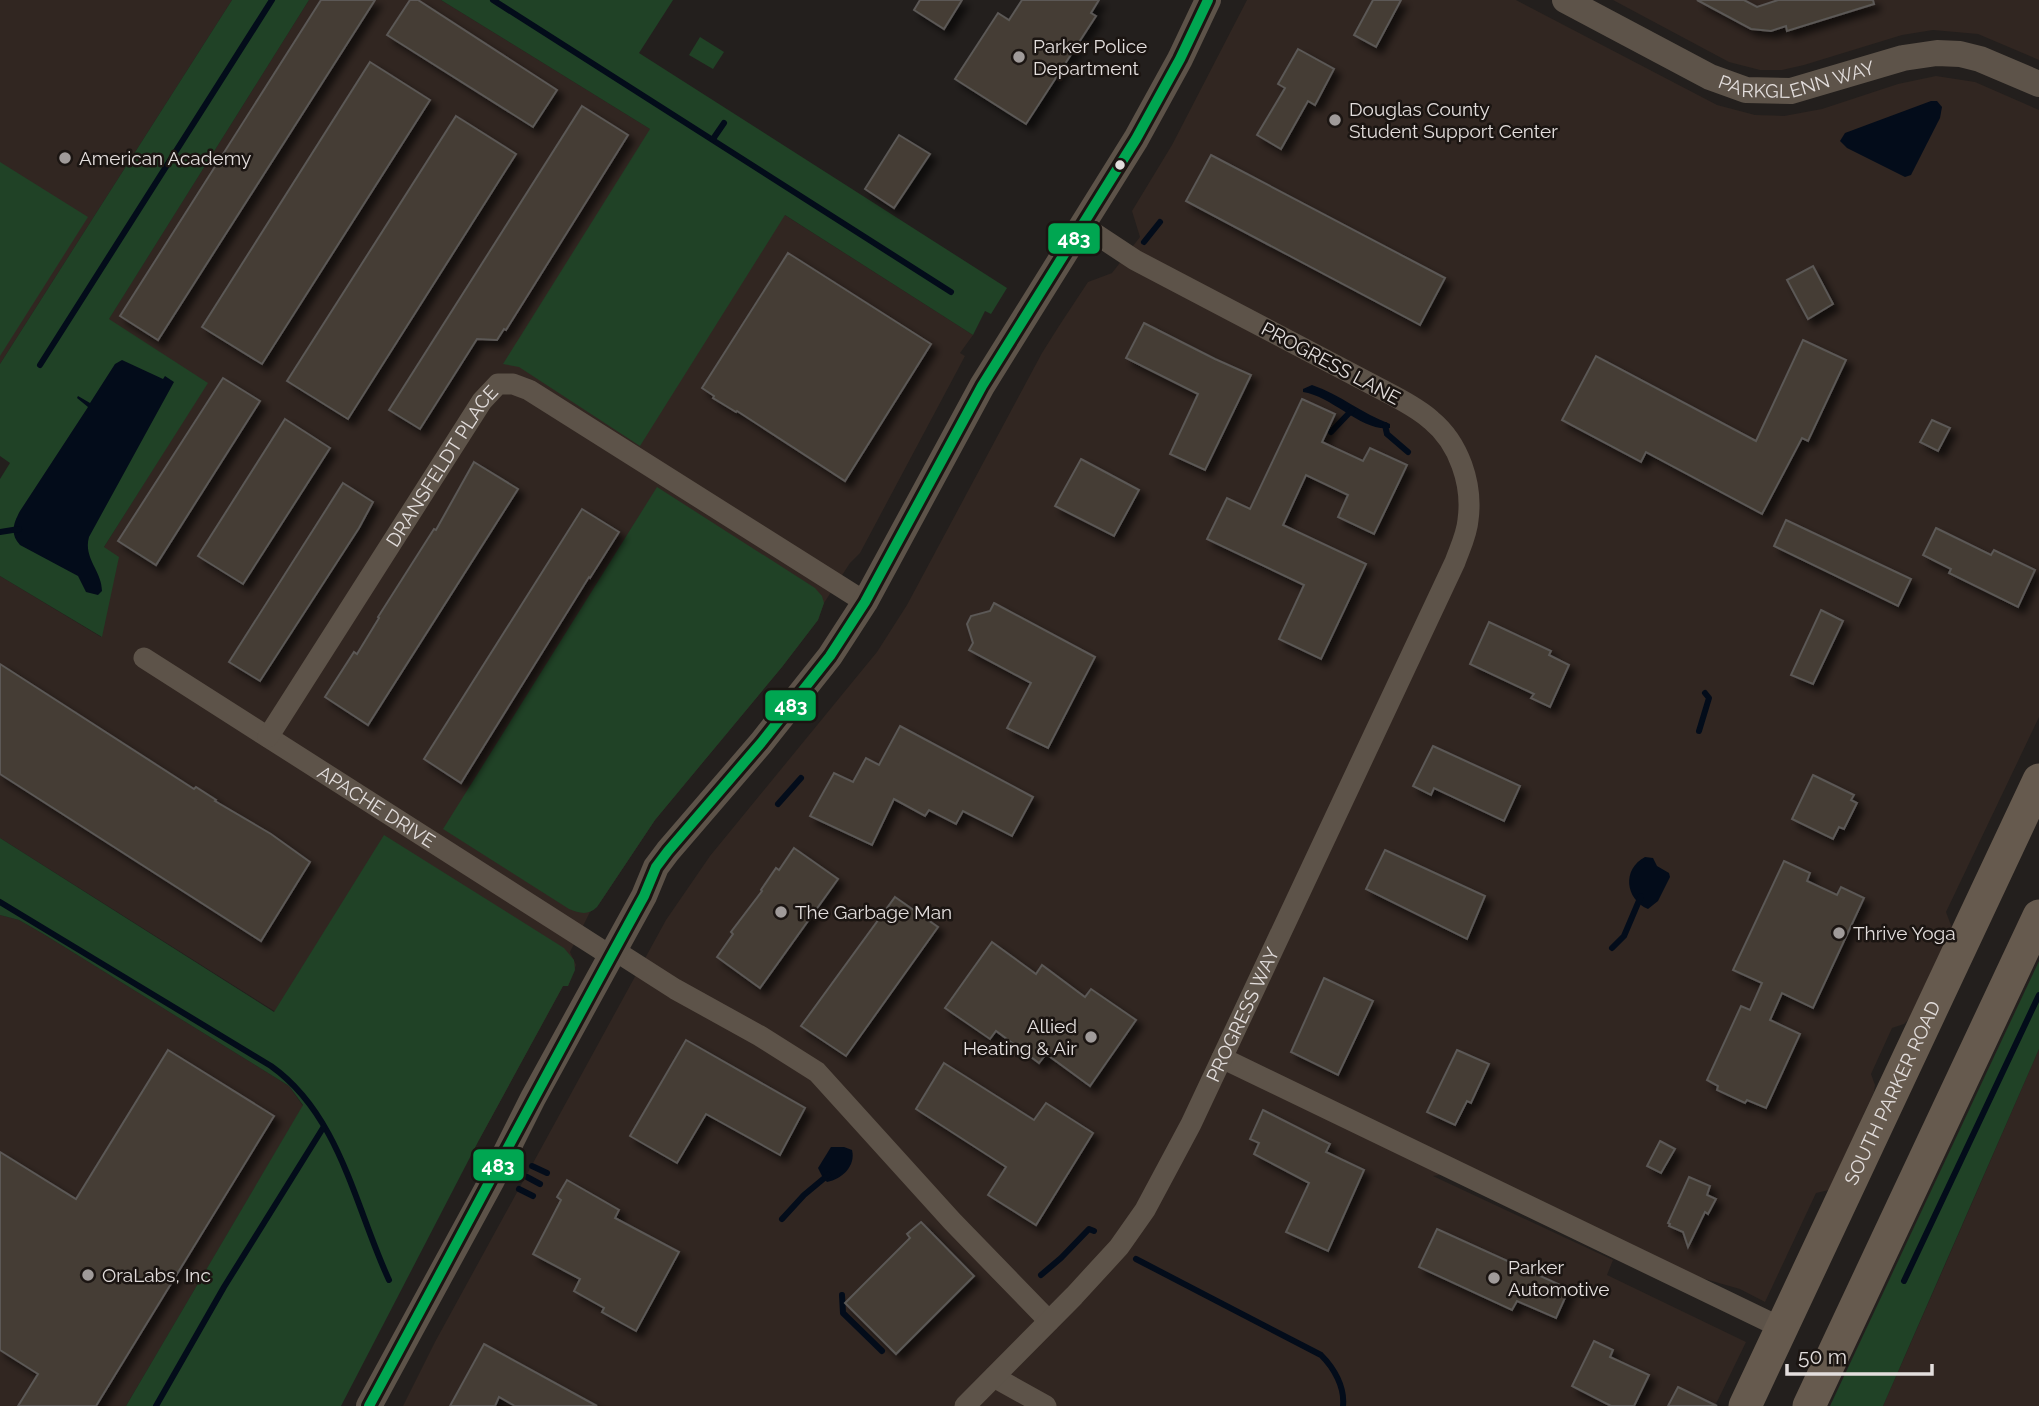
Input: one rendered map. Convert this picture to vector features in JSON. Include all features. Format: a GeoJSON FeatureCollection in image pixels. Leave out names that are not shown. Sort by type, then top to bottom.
{"type":"FeatureCollection","features":[{"type":"Feature","properties":{"kind":"highway","name":"SOUTH PARKER ROAD"},"geometry":{"type":"LineString","coordinates":[[1745,1406],[2039,780]]}},
{"type":"Feature","properties":{"kind":"highway"},"geometry":{"type":"LineString","coordinates":[[1809,1406],[2039,916]]}},
{"type":"Feature","properties":{"kind":"street"},"geometry":{"type":"LineString","coordinates":[[369,1406],[644,896],[656,867],[761,743],[830,656],[865,602],[982,386],[1136,139],[1180,59],[1208,0]]}},
{"type":"Feature","properties":{"kind":"street","name":"PARKGLENN WAY"},"geometry":{"type":"LineString","coordinates":[[1565,0],[1710,77],[1746,90],[1798,90],[1903,58],[1937,53],[1960,54],[1980,59],[2039,84]]}},
{"type":"Feature","properties":{"kind":"street","name":"PROGRESS LANE"},"geometry":{"type":"LineString","coordinates":[[1082,226],[1135,260],[1394,396],[1442,430],[1462,467],[1469,497],[1465,536],[1449,575]]}},
{"type":"Feature","properties":{"kind":"street","name":"DRANSFELDT PLACE"},"geometry":{"type":"LineString","coordinates":[[268,737],[482,401],[498,384],[509,383],[529,390],[865,602]]}},
{"type":"Feature","properties":{"kind":"street","name":"PROGRESS WAY"},"geometry":{"type":"LineString","coordinates":[[965,1406],[1113,1254],[1145,1210],[1191,1124],[1449,575]]}},
{"type":"Feature","properties":{"kind":"street","name":"APACHE DRIVE"},"geometry":{"type":"LineString","coordinates":[[144,658],[612,953],[760,1036],[817,1072],[951,1221],[1049,1321]]}},
{"type":"Feature","properties":{"kind":"street"},"geometry":{"type":"LineString","coordinates":[[1222,1058],[1782,1328]]}},
{"type":"Feature","properties":{"kind":"street"},"geometry":{"type":"LineString","coordinates":[[994,1377],[1046,1406]]}},
{"type":"Feature","properties":{"kind":"shaded area","name":"American Academy"},"geometry":{"type":"Polygon","coordinates":[[[0,0],[232,0],[0,364],[0,0]]]}},
{"type":"Feature","properties":{"kind":"shaded area"},"geometry":{"type":"Polygon","coordinates":[[[309,0],[441,0],[650,129],[973,335],[960,353],[965,356],[860,553],[850,563],[824,603],[818,620],[655,820],[599,904],[590,912],[570,952],[576,965],[568,986],[563,986],[479,1140],[0,838],[0,576],[101,637],[104,547],[207,383],[108,320],[309,0]]]}},
{"type":"Feature","properties":{"kind":"shaded area"},"geometry":{"type":"Polygon","coordinates":[[[1247,0],[1516,0],[1717,105],[1755,115],[1784,116],[1822,109],[1898,84],[1936,76],[1975,82],[2039,110],[2039,717],[1946,912],[1952,928],[1909,1019],[1892,1028],[1871,1074],[1875,1085],[1874,1092],[1829,1190],[1816,1193],[1765,1302],[1740,1289],[1698,1277],[1472,1169],[1433,1176],[1613,1260],[1607,1275],[1746,1342],[1715,1406],[403,1406],[435,1342],[666,920],[710,856],[877,652],[907,605],[1059,326],[1088,282],[1112,273],[1140,237],[1132,211],[1172,145],[1247,0]]]}},
{"type":"Feature","properties":{"kind":"shaded area"},"geometry":{"type":"Polygon","coordinates":[[[1613,0],[2039,0],[2039,60],[1978,34],[1933,30],[1902,35],[1804,65],[1782,70],[1760,70],[1729,62],[1613,0]]]}},
{"type":"Feature","properties":{"kind":"shaded area"},"geometry":{"type":"Polygon","coordinates":[[[0,915],[19,920],[45,935],[289,1086],[303,1106],[126,1406],[0,1406],[0,915]]]}},
{"type":"Feature","properties":{"kind":"shaded area"},"geometry":{"type":"Polygon","coordinates":[[[2039,1049],[2039,1406],[1883,1406],[1945,1265],[2039,1049]]]}},
{"type":"Feature","properties":{"kind":"green space"},"geometry":{"type":"Polygon","coordinates":[[[232,0],[309,0],[109,319],[208,383],[104,547],[119,557],[102,637],[0,576],[0,479],[10,463],[0,456],[0,364],[232,0]]]}},
{"type":"Feature","properties":{"kind":"green space"},"geometry":{"type":"Polygon","coordinates":[[[441,0],[673,0],[639,53],[1007,288],[991,314],[985,311],[973,335],[785,215],[640,446],[519,367],[503,364],[650,129],[441,0]]]}},
{"type":"Feature","properties":{"kind":"green space"},"geometry":{"type":"Polygon","coordinates":[[[700,37],[724,52],[713,69],[689,55],[700,37]]]}},
{"type":"Feature","properties":{"kind":"green space"},"geometry":{"type":"Polygon","coordinates":[[[0,162],[88,217],[0,356],[0,162]]]}},
{"type":"Feature","properties":{"kind":"green space"},"geometry":{"type":"Polygon","coordinates":[[[657,487],[815,588],[824,603],[818,620],[782,667],[655,820],[597,907],[587,913],[580,912],[569,909],[443,829],[657,487]]]}},
{"type":"Feature","properties":{"kind":"green space"},"geometry":{"type":"Polygon","coordinates":[[[384,835],[564,948],[574,960],[575,970],[568,986],[563,986],[479,1140],[341,1406],[126,1406],[303,1105],[289,1086],[45,935],[19,920],[0,915],[0,838],[274,1012],[384,835]]]}},
{"type":"Feature","properties":{"kind":"green space"},"geometry":{"type":"Polygon","coordinates":[[[2039,961],[2039,1049],[1883,1406],[1830,1406],[2039,961]]]}},
{"type":"Feature","properties":{"kind":"water"},"geometry":{"type":"Polygon","coordinates":[[[1937,101],[1942,107],[1940,118],[1911,175],[1905,177],[1847,148],[1840,141],[1845,133],[1937,101]]]}},
{"type":"Feature","properties":{"kind":"water"},"geometry":{"type":"Polygon","coordinates":[[[122,360],[174,382],[89,537],[88,551],[101,584],[102,591],[98,595],[86,592],[78,576],[20,545],[14,529],[20,511],[88,407],[78,396],[90,403],[115,364],[122,360]]]}},
{"type":"Feature","properties":{"kind":"water"},"geometry":{"type":"Polygon","coordinates":[[[1312,385],[1390,424],[1390,428],[1369,425],[1325,400],[1303,392],[1303,389],[1312,385]]]}},
{"type":"Feature","properties":{"kind":"water"},"geometry":{"type":"Polygon","coordinates":[[[1645,857],[1653,858],[1657,866],[1669,873],[1670,877],[1658,901],[1648,909],[1635,898],[1629,884],[1633,869],[1645,857]]]}},
{"type":"Feature","properties":{"kind":"water"},"geometry":{"type":"Polygon","coordinates":[[[831,1147],[852,1150],[853,1156],[847,1171],[827,1182],[818,1168],[831,1147]]]}},
{"type":"Feature","properties":{"kind":"building"},"geometry":{"type":"Polygon","coordinates":[[[321,0],[375,0],[158,340],[120,316],[321,0]]]}},
{"type":"Feature","properties":{"kind":"building"},"geometry":{"type":"Polygon","coordinates":[[[410,0],[418,0],[557,90],[533,127],[387,35],[410,0]]]}},
{"type":"Feature","properties":{"kind":"building"},"geometry":{"type":"Polygon","coordinates":[[[920,0],[962,0],[944,29],[914,10],[920,0]]]}},
{"type":"Feature","properties":{"kind":"building","name":"Parker Police Department"},"geometry":{"type":"Polygon","coordinates":[[[1022,0],[1099,0],[1091,13],[1096,16],[1026,124],[955,79],[998,13],[1009,20],[1022,0]]]}},
{"type":"Feature","properties":{"kind":"building"},"geometry":{"type":"Polygon","coordinates":[[[1373,0],[1401,0],[1376,47],[1354,35],[1373,0]]]}},
{"type":"Feature","properties":{"kind":"building"},"geometry":{"type":"Polygon","coordinates":[[[1697,0],[1744,0],[1757,7],[1778,0],[1873,0],[1874,4],[1787,31],[1786,26],[1771,31],[1751,29],[1697,0]]]}},
{"type":"Feature","properties":{"kind":"building"},"geometry":{"type":"Polygon","coordinates":[[[1298,49],[1334,69],[1315,105],[1308,101],[1281,149],[1257,135],[1285,88],[1278,84],[1298,49]]]}},
{"type":"Feature","properties":{"kind":"building"},"geometry":{"type":"Polygon","coordinates":[[[370,62],[430,100],[262,364],[202,327],[370,62]]]}},
{"type":"Feature","properties":{"kind":"building"},"geometry":{"type":"Polygon","coordinates":[[[582,106],[628,135],[506,330],[504,329],[497,340],[477,339],[420,429],[389,410],[582,106]]]}},
{"type":"Feature","properties":{"kind":"building"},"geometry":{"type":"Polygon","coordinates":[[[456,116],[516,154],[348,419],[287,381],[456,116]]]}},
{"type":"Feature","properties":{"kind":"building"},"geometry":{"type":"Polygon","coordinates":[[[899,135],[930,154],[894,208],[865,189],[899,135]]]}},
{"type":"Feature","properties":{"kind":"building"},"geometry":{"type":"Polygon","coordinates":[[[1211,155],[1445,278],[1420,325],[1186,201],[1211,155]]]}},
{"type":"Feature","properties":{"kind":"building"},"geometry":{"type":"Polygon","coordinates":[[[788,253],[931,344],[845,481],[713,398],[714,396],[702,388],[788,253]]]}},
{"type":"Feature","properties":{"kind":"building"},"geometry":{"type":"Polygon","coordinates":[[[1813,266],[1833,304],[1808,319],[1787,280],[1813,266]]]}},
{"type":"Feature","properties":{"kind":"building"},"geometry":{"type":"Polygon","coordinates":[[[1144,323],[1251,375],[1205,470],[1170,454],[1198,394],[1126,358],[1144,323]]]}},
{"type":"Feature","properties":{"kind":"building"},"geometry":{"type":"Polygon","coordinates":[[[1803,340],[1846,360],[1808,441],[1802,438],[1762,514],[1646,452],[1641,462],[1562,420],[1596,356],[1756,441],[1803,340]]]}},
{"type":"Feature","properties":{"kind":"building"},"geometry":{"type":"Polygon","coordinates":[[[223,378],[260,401],[156,565],[118,541],[223,378]]]}},
{"type":"Feature","properties":{"kind":"building"},"geometry":{"type":"Polygon","coordinates":[[[1302,399],[1335,414],[1322,442],[1363,461],[1370,448],[1407,465],[1374,534],[1338,517],[1348,495],[1306,475],[1283,525],[1366,564],[1321,659],[1279,639],[1304,585],[1207,539],[1227,498],[1250,509],[1302,399]]]}},
{"type":"Feature","properties":{"kind":"building"},"geometry":{"type":"Polygon","coordinates":[[[285,419],[330,448],[243,584],[198,556],[285,419]]]}},
{"type":"Feature","properties":{"kind":"building"},"geometry":{"type":"Polygon","coordinates":[[[1932,420],[1950,428],[1938,451],[1920,442],[1932,420]]]}},
{"type":"Feature","properties":{"kind":"building"},"geometry":{"type":"Polygon","coordinates":[[[1081,459],[1139,490],[1114,536],[1055,506],[1081,459]]]}},
{"type":"Feature","properties":{"kind":"building"},"geometry":{"type":"Polygon","coordinates":[[[474,462],[518,489],[368,725],[325,697],[354,652],[357,654],[434,529],[436,530],[474,462]]]}},
{"type":"Feature","properties":{"kind":"building"},"geometry":{"type":"Polygon","coordinates":[[[343,483],[373,502],[260,681],[229,662],[343,483]]]}},
{"type":"Feature","properties":{"kind":"building"},"geometry":{"type":"Polygon","coordinates":[[[582,509],[619,532],[461,783],[424,759],[582,509]]]}},
{"type":"Feature","properties":{"kind":"building"},"geometry":{"type":"Polygon","coordinates":[[[1786,520],[1911,579],[1898,606],[1774,546],[1786,520]]]}},
{"type":"Feature","properties":{"kind":"building"},"geometry":{"type":"Polygon","coordinates":[[[1936,528],[1991,555],[1994,550],[2035,570],[2018,607],[1949,573],[1951,569],[1923,555],[1936,528]]]}},
{"type":"Feature","properties":{"kind":"building"},"geometry":{"type":"Polygon","coordinates":[[[994,603],[1095,657],[1048,748],[1007,728],[1031,683],[969,650],[973,643],[967,624],[971,616],[990,611],[994,603]]]}},
{"type":"Feature","properties":{"kind":"building"},"geometry":{"type":"Polygon","coordinates":[[[1821,610],[1843,621],[1813,684],[1791,675],[1821,610]]]}},
{"type":"Feature","properties":{"kind":"building"},"geometry":{"type":"Polygon","coordinates":[[[1489,622],[1551,651],[1549,655],[1569,665],[1550,707],[1531,698],[1534,694],[1470,664],[1489,622]]]}},
{"type":"Feature","properties":{"kind":"building"},"geometry":{"type":"Polygon","coordinates":[[[0,664],[194,789],[196,787],[271,834],[310,862],[261,941],[0,774],[0,664]]]}},
{"type":"Feature","properties":{"kind":"building"},"geometry":{"type":"Polygon","coordinates":[[[900,726],[1033,797],[1012,836],[963,811],[956,824],[929,810],[925,816],[894,799],[872,845],[810,816],[834,773],[853,782],[866,758],[879,765],[900,726]]]}},
{"type":"Feature","properties":{"kind":"building"},"geometry":{"type":"Polygon","coordinates":[[[1433,746],[1520,786],[1504,821],[1434,788],[1431,795],[1413,786],[1433,746]]]}},
{"type":"Feature","properties":{"kind":"building"},"geometry":{"type":"Polygon","coordinates":[[[1813,775],[1854,795],[1851,800],[1857,803],[1844,829],[1839,827],[1833,839],[1792,819],[1813,775]]]}},
{"type":"Feature","properties":{"kind":"building","name":"The Garbage Man"},"geometry":{"type":"Polygon","coordinates":[[[794,848],[838,879],[760,988],[717,957],[733,934],[731,932],[776,868],[779,870],[794,848]]]}},
{"type":"Feature","properties":{"kind":"building"},"geometry":{"type":"Polygon","coordinates":[[[1385,850],[1485,896],[1467,939],[1366,889],[1385,850]]]}},
{"type":"Feature","properties":{"kind":"building"},"geometry":{"type":"Polygon","coordinates":[[[1784,861],[1810,873],[1807,881],[1837,895],[1841,887],[1864,898],[1813,1008],[1782,993],[1770,1020],[1800,1034],[1766,1108],[1747,1100],[1745,1103],[1717,1090],[1718,1086],[1707,1080],[1741,1006],[1750,1010],[1762,983],[1733,970],[1784,861]]]}},
{"type":"Feature","properties":{"kind":"building"},"geometry":{"type":"Polygon","coordinates":[[[895,897],[938,927],[846,1056],[801,1026],[895,897]]]}},
{"type":"Feature","properties":{"kind":"building"},"geometry":{"type":"Polygon","coordinates":[[[992,942],[1036,974],[1042,965],[1085,997],[1091,989],[1136,1020],[1090,1086],[1046,1054],[1039,1063],[996,1031],[990,1039],[945,1008],[992,942]]]}},
{"type":"Feature","properties":{"kind":"building"},"geometry":{"type":"Polygon","coordinates":[[[1324,978],[1373,1001],[1338,1075],[1291,1052],[1324,978]]]}},
{"type":"Feature","properties":{"kind":"building"},"geometry":{"type":"Polygon","coordinates":[[[686,1040],[805,1108],[780,1155],[706,1114],[677,1163],[630,1136],[686,1040]]]}},
{"type":"Feature","properties":{"kind":"building","name":"OraLabs, Inc"},"geometry":{"type":"Polygon","coordinates":[[[168,1050],[274,1116],[96,1406],[18,1406],[38,1374],[0,1350],[0,1152],[76,1199],[168,1050]]]}},
{"type":"Feature","properties":{"kind":"building"},"geometry":{"type":"Polygon","coordinates":[[[1457,1050],[1489,1064],[1471,1103],[1467,1101],[1455,1125],[1427,1112],[1457,1050]]]}},
{"type":"Feature","properties":{"kind":"building"},"geometry":{"type":"Polygon","coordinates":[[[944,1063],[1034,1120],[1046,1103],[1093,1133],[1036,1225],[988,1195],[1006,1167],[916,1109],[944,1063]]]}},
{"type":"Feature","properties":{"kind":"building"},"geometry":{"type":"Polygon","coordinates":[[[1263,1110],[1330,1144],[1326,1152],[1364,1170],[1328,1251],[1286,1232],[1309,1183],[1254,1154],[1259,1143],[1250,1139],[1263,1110]]]}},
{"type":"Feature","properties":{"kind":"building"},"geometry":{"type":"Polygon","coordinates":[[[1660,1141],[1675,1149],[1661,1173],[1647,1166],[1660,1141]]]}},
{"type":"Feature","properties":{"kind":"building"},"geometry":{"type":"Polygon","coordinates":[[[1689,1177],[1710,1186],[1707,1195],[1716,1199],[1708,1214],[1705,1212],[1688,1247],[1683,1232],[1668,1223],[1689,1177]]]}},
{"type":"Feature","properties":{"kind":"building"},"geometry":{"type":"Polygon","coordinates":[[[567,1180],[619,1210],[615,1218],[679,1252],[636,1331],[602,1312],[604,1308],[574,1291],[580,1279],[533,1254],[561,1200],[557,1197],[567,1180]]]}},
{"type":"Feature","properties":{"kind":"building"},"geometry":{"type":"Polygon","coordinates":[[[921,1222],[974,1276],[896,1354],[845,1303],[910,1238],[907,1234],[921,1222]]]}},
{"type":"Feature","properties":{"kind":"building","name":"Parker Automotive"},"geometry":{"type":"Polygon","coordinates":[[[1437,1229],[1569,1289],[1556,1318],[1517,1301],[1512,1310],[1419,1267],[1437,1229]]]}},
{"type":"Feature","properties":{"kind":"building"},"geometry":{"type":"Polygon","coordinates":[[[1594,1341],[1613,1350],[1610,1357],[1649,1375],[1634,1406],[1611,1406],[1572,1386],[1594,1341]]]}},
{"type":"Feature","properties":{"kind":"building"},"geometry":{"type":"Polygon","coordinates":[[[484,1344],[597,1406],[515,1406],[499,1397],[495,1406],[450,1406],[484,1344]]]}},
{"type":"Feature","properties":{"kind":"building"},"geometry":{"type":"Polygon","coordinates":[[[1678,1387],[1717,1406],[1668,1406],[1678,1387]]]}},
{"type":"Feature","properties":{"kind":"waterway"},"geometry":{"type":"LineString","coordinates":[[40,365],[272,0]]}},
{"type":"Feature","properties":{"kind":"waterway"},"geometry":{"type":"LineString","coordinates":[[493,0],[951,292]]}},
{"type":"Feature","properties":{"kind":"waterway"},"geometry":{"type":"LineString","coordinates":[[713,139],[724,123]]}},
{"type":"Feature","properties":{"kind":"waterway"},"geometry":{"type":"LineString","coordinates":[[1144,242],[1160,222]]}},
{"type":"Feature","properties":{"kind":"waterway"},"geometry":{"type":"LineString","coordinates":[[1331,432],[1352,410]]}},
{"type":"Feature","properties":{"kind":"waterway"},"geometry":{"type":"LineString","coordinates":[[1385,425],[1387,434],[1408,452]]}},
{"type":"Feature","properties":{"kind":"waterway"},"geometry":{"type":"LineString","coordinates":[[0,532],[19,529]]}},
{"type":"Feature","properties":{"kind":"waterway"},"geometry":{"type":"LineString","coordinates":[[1699,731],[1709,698],[1705,693]]}},
{"type":"Feature","properties":{"kind":"waterway"},"geometry":{"type":"LineString","coordinates":[[778,804],[801,778]]}},
{"type":"Feature","properties":{"kind":"waterway"},"geometry":{"type":"LineString","coordinates":[[1612,948],[1624,936],[1641,896]]}},
{"type":"Feature","properties":{"kind":"waterway"},"geometry":{"type":"LineString","coordinates":[[0,902],[271,1066],[294,1086],[314,1110],[330,1136],[389,1280]]}},
{"type":"Feature","properties":{"kind":"waterway"},"geometry":{"type":"LineString","coordinates":[[1904,1281],[2039,995]]}},
{"type":"Feature","properties":{"kind":"waterway"},"geometry":{"type":"LineString","coordinates":[[156,1406],[224,1287],[323,1128]]}},
{"type":"Feature","properties":{"kind":"waterway"},"geometry":{"type":"LineString","coordinates":[[532,1166],[547,1173]]}},
{"type":"Feature","properties":{"kind":"waterway"},"geometry":{"type":"LineString","coordinates":[[782,1219],[804,1195],[828,1175]]}},
{"type":"Feature","properties":{"kind":"waterway"},"geometry":{"type":"LineString","coordinates":[[527,1177],[540,1184]]}},
{"type":"Feature","properties":{"kind":"waterway"},"geometry":{"type":"LineString","coordinates":[[519,1189],[533,1196]]}},
{"type":"Feature","properties":{"kind":"waterway"},"geometry":{"type":"LineString","coordinates":[[1041,1275],[1089,1229],[1094,1231]]}},
{"type":"Feature","properties":{"kind":"waterway"},"geometry":{"type":"LineString","coordinates":[[1136,1259],[1321,1355],[1338,1378],[1343,1406]]}},
{"type":"Feature","properties":{"kind":"waterway"},"geometry":{"type":"LineString","coordinates":[[842,1295],[843,1313],[882,1351]]}},
{"type":"Feature","properties":{"kind":"transit line","name":"483"},"geometry":{"type":"LineString","coordinates":[[369,1406],[644,896],[656,867],[761,743],[830,656],[865,602],[982,386],[1136,139],[1180,59],[1208,0]]}},
{"type":"Feature","properties":{"kind":"place","name":"Parker Police Department"},"geometry":{"type":"Point","coordinates":[1019,57]}},
{"type":"Feature","properties":{"kind":"place","name":"Douglas County Student Support Center"},"geometry":{"type":"Point","coordinates":[1335,120]}},
{"type":"Feature","properties":{"kind":"place","name":"American Academy"},"geometry":{"type":"Point","coordinates":[65,158]}},
{"type":"Feature","properties":{"kind":"place","name":"The Garbage Man"},"geometry":{"type":"Point","coordinates":[781,912]}},
{"type":"Feature","properties":{"kind":"place","name":"Thrive Yoga"},"geometry":{"type":"Point","coordinates":[1839,933]}},
{"type":"Feature","properties":{"kind":"place","name":"Allied Heating & Air"},"geometry":{"type":"Point","coordinates":[1091,1037]}},
{"type":"Feature","properties":{"kind":"place","name":"OraLabs, Inc"},"geometry":{"type":"Point","coordinates":[88,1275]}},
{"type":"Feature","properties":{"kind":"place","name":"Parker Automotive"},"geometry":{"type":"Point","coordinates":[1494,1278]}}]}
